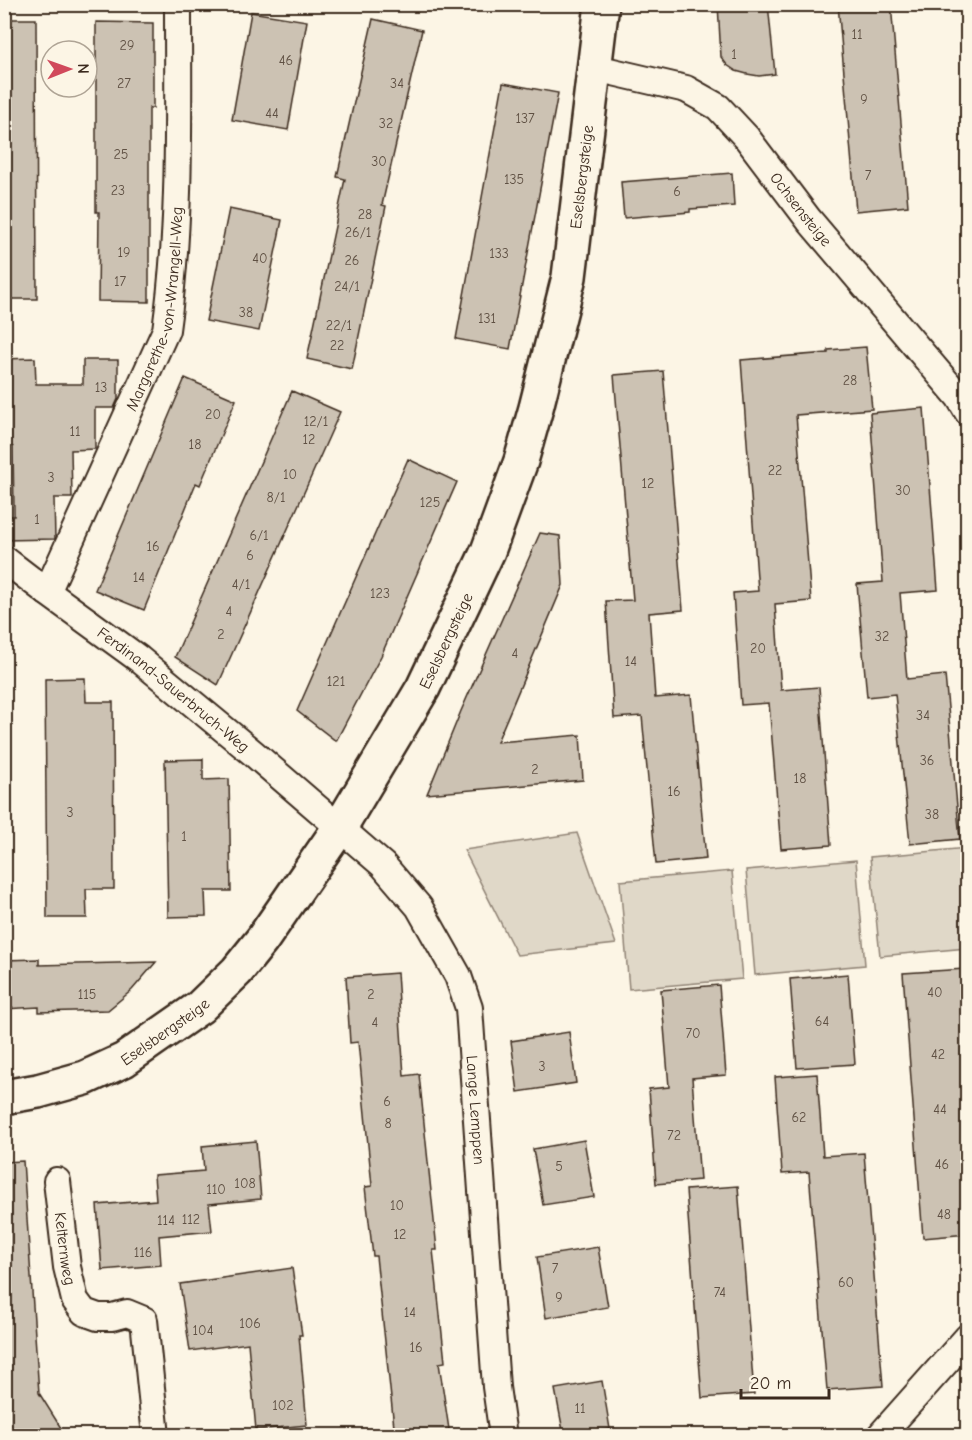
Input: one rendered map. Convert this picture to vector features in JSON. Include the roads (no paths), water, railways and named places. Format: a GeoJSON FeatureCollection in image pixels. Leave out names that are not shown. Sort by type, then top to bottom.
{"type":"FeatureCollection","features":[{"type":"Feature","properties":{"kind":"street","name":"Margarethe-von-Wrangell-Weg"},"geometry":{"type":"LineString","coordinates":[[47,592],[166,330],[172,290],[178,150],[178,4]]}},
{"type":"Feature","properties":{"kind":"street","name":"Eselsbergsteige"},"geometry":{"type":"LineString","coordinates":[[4,1097],[38,1091],[85,1078],[124,1060],[200,1007],[237,970],[262,940],[340,827],[423,688],[488,551],[521,461],[569,278],[602,4]]}},
{"type":"Feature","properties":{"kind":"street","name":"Ochsensteige"},"geometry":{"type":"LineString","coordinates":[[596,68],[686,88],[718,107],[747,138],[809,220],[965,399]]}},
{"type":"Feature","properties":{"kind":"street","name":"Ferdinand-Sauerbruch-Weg"},"geometry":{"type":"LineString","coordinates":[[4,559],[140,659],[340,827]]}},
{"type":"Feature","properties":{"kind":"street","name":"Lange Lemppen"},"geometry":{"type":"LineString","coordinates":[[340,827],[383,865],[419,907],[458,976],[469,1008],[495,1387],[503,1436]]}},
{"type":"Feature","properties":{"kind":"street","name":"Kelternweg"},"geometry":{"type":"LineString","coordinates":[[57,1181],[67,1267],[75,1300],[84,1312],[98,1317],[112,1317],[127,1313],[144,1320],[156,1436]]}},
{"type":"Feature","properties":{"kind":"street"},"geometry":{"type":"LineString","coordinates":[[880,1436],[968,1337]]}}]}
